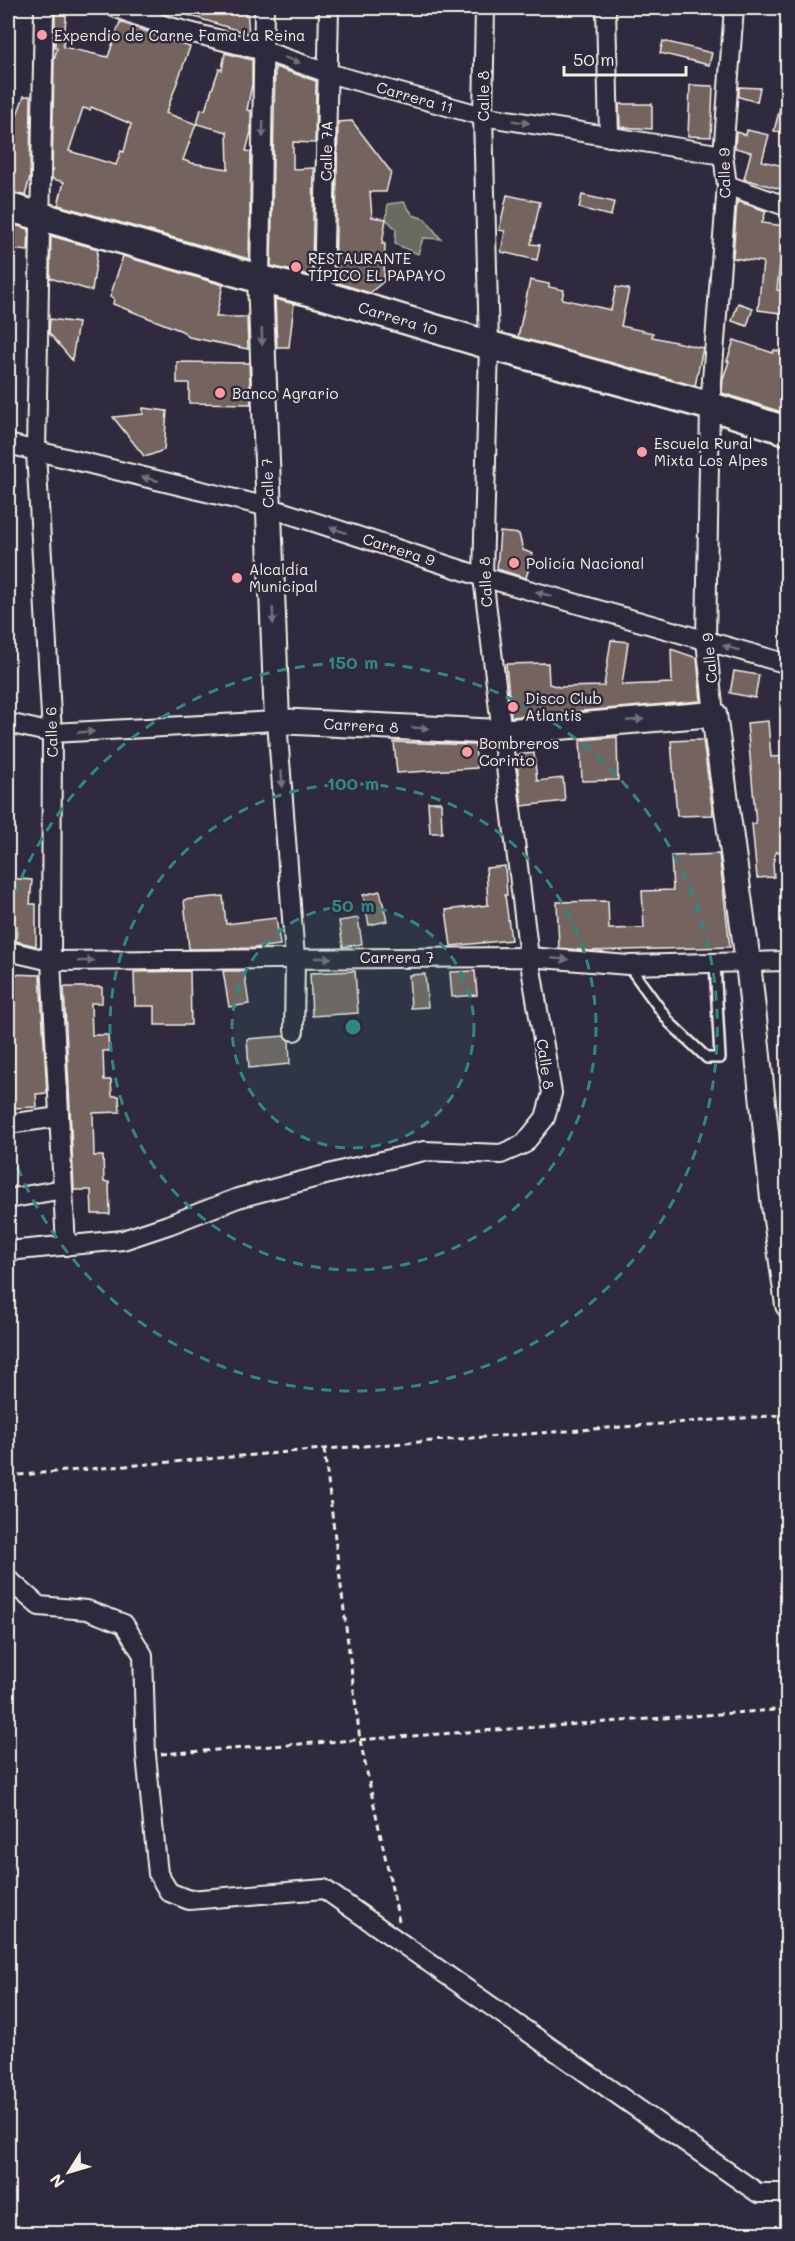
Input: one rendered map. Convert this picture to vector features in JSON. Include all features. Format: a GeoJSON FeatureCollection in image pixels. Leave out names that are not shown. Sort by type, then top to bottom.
{"type":"FeatureCollection","features":[{"type":"Feature","properties":{"kind":"main road","name":"Carrera 10"},"geometry":{"type":"LineString","coordinates":[[8,207],[260,279],[323,294],[489,345],[710,406],[788,431]]}},
{"type":"Feature","properties":{"kind":"street","name":"Calle 6"},"geometry":{"type":"LineString","coordinates":[[44,8],[36,452],[52,733],[51,961],[66,1246]]}},
{"type":"Feature","properties":{"kind":"street","name":"Carrera 11"},"geometry":{"type":"LineString","coordinates":[[116,8],[166,26],[264,51],[328,73],[483,116],[723,155]]}},
{"type":"Feature","properties":{"kind":"street","name":"Calle 7"},"geometry":{"type":"LineString","coordinates":[[264,8],[260,279],[277,721],[295,958],[294,1031]]}},
{"type":"Feature","properties":{"kind":"street","name":"Calle 7A"},"geometry":{"type":"LineString","coordinates":[[323,294],[329,8]]}},
{"type":"Feature","properties":{"kind":"street","name":"Calle 8"},"geometry":{"type":"LineString","coordinates":[[66,1246],[123,1240],[238,1198],[424,1151],[501,1154],[524,1144],[545,1118],[552,1093],[529,957],[483,577],[489,345],[483,116],[485,8]]}},
{"type":"Feature","properties":{"kind":"street"},"geometry":{"type":"LineString","coordinates":[[606,8],[609,137]]}},
{"type":"Feature","properties":{"kind":"street","name":"Calle 9"},"geometry":{"type":"LineString","coordinates":[[734,8],[723,155],[727,185],[710,406],[706,641],[748,962],[773,1197],[788,1305]]}},
{"type":"Feature","properties":{"kind":"street"},"geometry":{"type":"LineString","coordinates":[[727,185],[788,207]]}},
{"type":"Feature","properties":{"kind":"street","name":"Carrera 9"},"geometry":{"type":"LineString","coordinates":[[8,444],[268,507],[483,577],[788,664]]}},
{"type":"Feature","properties":{"kind":"street","name":"Carrera 8"},"geometry":{"type":"LineString","coordinates":[[8,723],[52,733],[277,721],[500,732],[714,714]]}},
{"type":"Feature","properties":{"kind":"street","name":"Carrera 7"},"geometry":{"type":"LineString","coordinates":[[8,951],[51,961],[529,957],[628,965],[788,961]]}},
{"type":"Feature","properties":{"kind":"street"},"geometry":{"type":"LineString","coordinates":[[8,1124],[60,1117]]}},
{"type":"Feature","properties":{"kind":"street"},"geometry":{"type":"LineString","coordinates":[[8,1199],[63,1189]]}},
{"type":"Feature","properties":{"kind":"street"},"geometry":{"type":"LineString","coordinates":[[8,1251],[66,1246]]}},
{"type":"Feature","properties":{"kind":"street"},"geometry":{"type":"LineString","coordinates":[[8,1579],[39,1606],[87,1610],[124,1624],[144,1655],[146,1755],[158,1874],[169,1892],[189,1900],[324,1889],[758,2193],[788,2193]]}},
{"type":"Feature","properties":{"kind":"lane"},"geometry":{"type":"LineString","coordinates":[[628,965],[670,1023],[707,1058],[720,1058],[715,963]]}},
{"type":"Feature","properties":{"kind":"path"},"geometry":{"type":"LineString","coordinates":[[8,1476],[324,1449],[783,1415],[788,1454]]}},
{"type":"Feature","properties":{"kind":"path"},"geometry":{"type":"LineString","coordinates":[[324,1449],[360,1740],[404,1943]]}},
{"type":"Feature","properties":{"kind":"path"},"geometry":{"type":"LineString","coordinates":[[146,1755],[788,1709]]}},
{"type":"Feature","properties":{"kind":"shaded area"},"geometry":{"type":"Polygon","coordinates":[[[404,202],[413,215],[425,219],[441,239],[423,238],[418,254],[395,244],[396,229],[386,219],[388,204],[404,202]]]}},
{"type":"Feature","properties":{"kind":"building"},"geometry":{"type":"Polygon","coordinates":[[[55,8],[67,9],[63,47],[108,57],[120,22],[190,47],[166,113],[196,124],[183,160],[228,169],[227,132],[197,124],[201,109],[205,110],[219,69],[222,70],[225,53],[252,60],[252,84],[247,110],[251,111],[251,132],[246,151],[251,152],[249,259],[58,205],[64,182],[52,179],[54,60],[57,48],[55,48],[55,8]],[[91,107],[90,110],[83,108],[69,151],[116,165],[121,151],[124,152],[131,124],[91,107]]]}},
{"type":"Feature","properties":{"kind":"building"},"geometry":{"type":"Polygon","coordinates":[[[172,8],[247,8],[249,34],[172,10],[172,8]]]}},
{"type":"Feature","properties":{"kind":"building"},"geometry":{"type":"Polygon","coordinates":[[[663,41],[712,53],[709,65],[660,53],[663,41]]]}},
{"type":"Feature","properties":{"kind":"building"},"geometry":{"type":"Polygon","coordinates":[[[275,67],[316,81],[315,143],[293,142],[293,169],[314,168],[312,276],[271,266],[275,67]]]}},
{"type":"Feature","properties":{"kind":"building"},"geometry":{"type":"Polygon","coordinates":[[[690,85],[713,86],[711,137],[688,136],[690,85]]]}},
{"type":"Feature","properties":{"kind":"building"},"geometry":{"type":"Polygon","coordinates":[[[739,87],[760,88],[757,102],[739,97],[739,87]]]}},
{"type":"Feature","properties":{"kind":"building"},"geometry":{"type":"Polygon","coordinates":[[[24,96],[31,96],[30,177],[25,196],[8,191],[8,139],[24,96]]]}},
{"type":"Feature","properties":{"kind":"building"},"geometry":{"type":"Polygon","coordinates":[[[783,96],[788,96],[788,134],[774,131],[783,96]]]}},
{"type":"Feature","properties":{"kind":"building"},"geometry":{"type":"Polygon","coordinates":[[[619,104],[652,104],[652,129],[620,127],[619,104]]]}},
{"type":"Feature","properties":{"kind":"building"},"geometry":{"type":"Polygon","coordinates":[[[352,121],[391,172],[386,192],[370,192],[372,217],[386,219],[382,244],[385,244],[384,281],[370,293],[335,282],[338,122],[352,121]]]}},
{"type":"Feature","properties":{"kind":"building"},"geometry":{"type":"Polygon","coordinates":[[[747,130],[769,135],[762,161],[788,167],[788,191],[744,179],[751,152],[735,148],[736,132],[746,135],[747,130]]]}},
{"type":"Feature","properties":{"kind":"building"},"geometry":{"type":"Polygon","coordinates":[[[507,195],[540,202],[531,244],[540,245],[537,260],[501,252],[505,231],[499,230],[507,195]]]}},
{"type":"Feature","properties":{"kind":"building"},"geometry":{"type":"Polygon","coordinates":[[[582,195],[614,202],[611,216],[579,208],[582,195]]]}},
{"type":"Feature","properties":{"kind":"building"},"geometry":{"type":"Polygon","coordinates":[[[737,201],[766,211],[762,223],[784,226],[777,290],[788,291],[788,314],[758,310],[763,262],[733,258],[737,201]]]}},
{"type":"Feature","properties":{"kind":"building"},"geometry":{"type":"Polygon","coordinates":[[[8,223],[29,229],[28,251],[10,249],[8,223]]]}},
{"type":"Feature","properties":{"kind":"building"},"geometry":{"type":"Polygon","coordinates":[[[51,236],[98,249],[92,291],[50,278],[51,236]]]}},
{"type":"Feature","properties":{"kind":"building"},"geometry":{"type":"Polygon","coordinates":[[[123,256],[223,285],[216,317],[247,317],[248,349],[189,337],[182,331],[113,304],[114,298],[110,297],[123,256]]]}},
{"type":"Feature","properties":{"kind":"building"},"geometry":{"type":"Polygon","coordinates":[[[530,280],[564,290],[562,299],[611,310],[616,287],[629,289],[621,326],[653,333],[652,337],[703,348],[695,386],[518,337],[530,280]]]}},
{"type":"Feature","properties":{"kind":"building"},"geometry":{"type":"Polygon","coordinates":[[[275,299],[294,304],[289,347],[277,347],[275,299]]]}},
{"type":"Feature","properties":{"kind":"building"},"geometry":{"type":"Polygon","coordinates":[[[738,303],[753,308],[747,326],[732,321],[738,303]]]}},
{"type":"Feature","properties":{"kind":"building"},"geometry":{"type":"Polygon","coordinates":[[[50,319],[78,323],[72,360],[49,333],[50,319]]]}},
{"type":"Feature","properties":{"kind":"building"},"geometry":{"type":"Polygon","coordinates":[[[734,340],[773,353],[774,350],[788,354],[788,414],[722,393],[723,379],[729,361],[727,361],[734,340]]]}},
{"type":"Feature","properties":{"kind":"building","name":"Banco Agrario"},"geometry":{"type":"Polygon","coordinates":[[[177,362],[249,363],[251,404],[189,403],[189,383],[177,383],[177,362]]]}},
{"type":"Feature","properties":{"kind":"building"},"geometry":{"type":"Polygon","coordinates":[[[143,408],[167,411],[164,450],[148,456],[144,456],[113,417],[143,414],[143,408]]]}},
{"type":"Feature","properties":{"kind":"building","name":"Policía Nacional"},"geometry":{"type":"Polygon","coordinates":[[[500,532],[519,534],[523,550],[533,554],[526,578],[497,569],[500,532]]]}},
{"type":"Feature","properties":{"kind":"building"},"geometry":{"type":"Polygon","coordinates":[[[611,640],[628,642],[622,685],[672,683],[671,649],[697,658],[701,701],[511,717],[506,664],[548,663],[549,684],[559,687],[604,686],[611,640]]]}},
{"type":"Feature","properties":{"kind":"building"},"geometry":{"type":"Polygon","coordinates":[[[734,671],[759,675],[755,698],[730,693],[734,671]]]}},
{"type":"Feature","properties":{"kind":"building"},"geometry":{"type":"Polygon","coordinates":[[[768,721],[771,757],[788,756],[788,851],[776,852],[773,863],[774,877],[757,878],[752,824],[756,824],[747,723],[768,721]]]}},
{"type":"Feature","properties":{"kind":"building"},"geometry":{"type":"Polygon","coordinates":[[[617,737],[618,780],[582,781],[580,740],[617,737]]]}},
{"type":"Feature","properties":{"kind":"building"},"geometry":{"type":"Polygon","coordinates":[[[703,740],[713,815],[677,816],[671,741],[703,740]]]}},
{"type":"Feature","properties":{"kind":"building"},"geometry":{"type":"Polygon","coordinates":[[[394,742],[475,745],[477,768],[397,773],[394,742]]]}},
{"type":"Feature","properties":{"kind":"building"},"geometry":{"type":"Polygon","coordinates":[[[534,753],[537,781],[563,778],[565,801],[522,806],[516,755],[534,753]]]}},
{"type":"Feature","properties":{"kind":"building"},"geometry":{"type":"Polygon","coordinates":[[[428,802],[441,802],[442,833],[430,833],[428,802]]]}},
{"type":"Feature","properties":{"kind":"building"},"geometry":{"type":"Polygon","coordinates":[[[719,854],[730,947],[590,951],[559,948],[557,902],[608,901],[609,929],[644,928],[642,891],[673,890],[671,856],[719,854]]]}},
{"type":"Feature","properties":{"kind":"building"},"geometry":{"type":"Polygon","coordinates":[[[505,866],[507,895],[505,895],[511,940],[451,946],[446,910],[488,905],[486,868],[505,866]]]}},
{"type":"Feature","properties":{"kind":"building"},"geometry":{"type":"Polygon","coordinates":[[[8,878],[32,880],[30,904],[36,904],[36,946],[16,941],[17,926],[8,926],[8,878]]]}},
{"type":"Feature","properties":{"kind":"building"},"geometry":{"type":"Polygon","coordinates":[[[380,891],[387,921],[369,925],[363,895],[380,891]]]}},
{"type":"Feature","properties":{"kind":"building"},"geometry":{"type":"Polygon","coordinates":[[[223,896],[226,924],[276,918],[280,945],[254,948],[189,949],[184,900],[223,896]]]}},
{"type":"Feature","properties":{"kind":"building"},"geometry":{"type":"Polygon","coordinates":[[[358,918],[362,944],[343,947],[339,921],[358,918]]]}},
{"type":"Feature","properties":{"kind":"building"},"geometry":{"type":"Polygon","coordinates":[[[190,971],[191,1025],[155,1025],[155,1006],[135,1006],[134,972],[190,971]]]}},
{"type":"Feature","properties":{"kind":"building"},"geometry":{"type":"Polygon","coordinates":[[[223,971],[244,971],[249,1004],[229,1007],[223,971]]]}},
{"type":"Feature","properties":{"kind":"building"},"geometry":{"type":"Polygon","coordinates":[[[355,971],[358,1013],[312,1016],[310,973],[355,971]]]}},
{"type":"Feature","properties":{"kind":"building"},"geometry":{"type":"Polygon","coordinates":[[[475,971],[477,995],[452,997],[450,972],[475,971]]]}},
{"type":"Feature","properties":{"kind":"building"},"geometry":{"type":"Polygon","coordinates":[[[8,974],[40,975],[47,1093],[36,1094],[37,1107],[14,1108],[11,1081],[8,1082],[8,974]]]}},
{"type":"Feature","properties":{"kind":"building"},"geometry":{"type":"Polygon","coordinates":[[[425,974],[428,1007],[411,1008],[409,975],[425,974]]]}},
{"type":"Feature","properties":{"kind":"building"},"geometry":{"type":"Polygon","coordinates":[[[64,987],[102,987],[102,1003],[91,1003],[92,1035],[108,1035],[109,1051],[103,1051],[104,1080],[111,1080],[112,1096],[119,1096],[120,1112],[93,1113],[94,1156],[103,1156],[104,1182],[109,1182],[110,1214],[92,1214],[91,1190],[74,1190],[64,987]]]}},
{"type":"Feature","properties":{"kind":"building"},"geometry":{"type":"Polygon","coordinates":[[[284,1036],[289,1041],[290,1064],[249,1068],[247,1039],[284,1036]]]}},
{"type":"Feature","properties":{"kind":"place","name":"Expendio de Carne Fama La Reina"},"geometry":{"type":"Point","coordinates":[42,35]}},
{"type":"Feature","properties":{"kind":"place","name":"RESTAURANTE TÍPICO EL PAPAYO"},"geometry":{"type":"Point","coordinates":[296,267]}},
{"type":"Feature","properties":{"kind":"place","name":"Banco Agrario"},"geometry":{"type":"Point","coordinates":[220,393]}},
{"type":"Feature","properties":{"kind":"place","name":"Escuela Rural Mixta Los Alpes"},"geometry":{"type":"Point","coordinates":[642,452]}},
{"type":"Feature","properties":{"kind":"place","name":"Policía Nacional"},"geometry":{"type":"Point","coordinates":[514,563]}},
{"type":"Feature","properties":{"kind":"place","name":"Alcaldía Municipal"},"geometry":{"type":"Point","coordinates":[237,578]}},
{"type":"Feature","properties":{"kind":"place","name":"Disco Club Atlantis"},"geometry":{"type":"Point","coordinates":[513,707]}},
{"type":"Feature","properties":{"kind":"place","name":"Bombreros Corinto"},"geometry":{"type":"Point","coordinates":[467,752]}}]}
